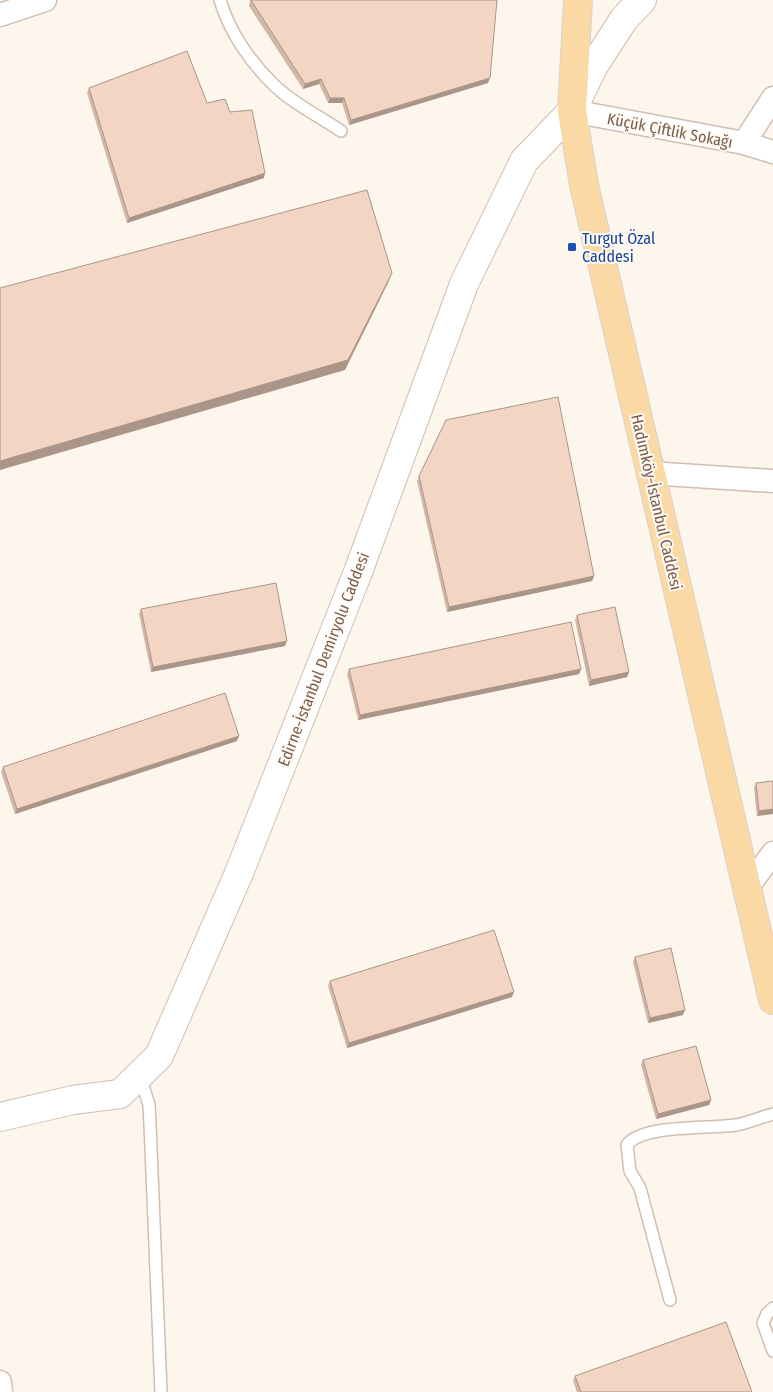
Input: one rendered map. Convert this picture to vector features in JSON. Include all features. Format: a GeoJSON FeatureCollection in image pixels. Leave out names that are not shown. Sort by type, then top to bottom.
{"type":"FeatureCollection","features":[{"type":"Feature","properties":{"kind":"main road","name":"Hadımköy-İstanbul Caddesi"},"geometry":{"type":"LineString","coordinates":[[578,0],[572,111],[584,185],[773,1000]]}},
{"type":"Feature","properties":{"kind":"street"},"geometry":{"type":"LineString","coordinates":[[0,15],[45,0]]}},
{"type":"Feature","properties":{"kind":"street","name":"Edirne-İstanbul Demiryolu Caddesi"},"geometry":{"type":"LineString","coordinates":[[0,1117],[73,1100],[120,1094],[159,1056],[239,873],[358,572],[464,284],[524,161],[572,111],[593,67],[624,19],[642,0]]}},
{"type":"Feature","properties":{"kind":"street","name":"Küçük Çiftlik Sokağı"},"geometry":{"type":"LineString","coordinates":[[572,111],[744,143],[773,98]]}},
{"type":"Feature","properties":{"kind":"street"},"geometry":{"type":"LineString","coordinates":[[744,143],[773,152]]}},
{"type":"Feature","properties":{"kind":"street"},"geometry":{"type":"LineString","coordinates":[[650,473],[773,481]]}},
{"type":"Feature","properties":{"kind":"street"},"geometry":{"type":"LineString","coordinates":[[747,888],[773,853]]}},
{"type":"Feature","properties":{"kind":"street"},"geometry":{"type":"LineString","coordinates":[[0,1382],[1,1392]]}},
{"type":"Feature","properties":{"kind":"lane"},"geometry":{"type":"LineString","coordinates":[[220,0],[224,16],[245,51],[275,86],[341,131]]}},
{"type":"Feature","properties":{"kind":"lane"},"geometry":{"type":"LineString","coordinates":[[140,1075],[148,1105],[150,1124],[161,1392]]}},
{"type":"Feature","properties":{"kind":"lane"},"geometry":{"type":"LineString","coordinates":[[670,1300],[640,1188],[630,1171],[627,1145],[635,1138],[660,1131],[736,1125],[773,1114]]}},
{"type":"Feature","properties":{"kind":"lane"},"geometry":{"type":"LineString","coordinates":[[773,1308],[763,1323],[773,1352]]}},
{"type":"Feature","properties":{"kind":"building"},"geometry":{"type":"Polygon","coordinates":[[[251,0],[497,0],[490,78],[351,120],[344,98],[330,98],[321,79],[305,84],[251,0]]]}},
{"type":"Feature","properties":{"kind":"building"},"geometry":{"type":"Polygon","coordinates":[[[187,51],[207,103],[225,99],[230,112],[252,110],[265,173],[129,218],[89,88],[187,51]]]}},
{"type":"Feature","properties":{"kind":"building"},"geometry":{"type":"Polygon","coordinates":[[[367,190],[392,273],[348,360],[0,461],[0,288],[367,190]]]}},
{"type":"Feature","properties":{"kind":"building"},"geometry":{"type":"Polygon","coordinates":[[[558,397],[594,576],[449,607],[419,476],[446,420],[558,397]]]}},
{"type":"Feature","properties":{"kind":"building"},"geometry":{"type":"Polygon","coordinates":[[[276,583],[287,641],[153,667],[141,609],[276,583]]]}},
{"type":"Feature","properties":{"kind":"building"},"geometry":{"type":"Polygon","coordinates":[[[615,607],[629,672],[591,680],[577,615],[615,607]]]}},
{"type":"Feature","properties":{"kind":"building"},"geometry":{"type":"Polygon","coordinates":[[[571,622],[581,669],[360,715],[349,669],[571,622]]]}},
{"type":"Feature","properties":{"kind":"building"},"geometry":{"type":"Polygon","coordinates":[[[225,693],[239,736],[17,809],[3,767],[225,693]]]}},
{"type":"Feature","properties":{"kind":"building"},"geometry":{"type":"Polygon","coordinates":[[[773,781],[773,809],[759,811],[756,783],[773,781]]]}},
{"type":"Feature","properties":{"kind":"building"},"geometry":{"type":"Polygon","coordinates":[[[494,930],[514,992],[349,1043],[330,981],[494,930]]]}},
{"type":"Feature","properties":{"kind":"building"},"geometry":{"type":"Polygon","coordinates":[[[671,948],[685,1010],[650,1018],[635,957],[671,948]]]}},
{"type":"Feature","properties":{"kind":"building"},"geometry":{"type":"Polygon","coordinates":[[[696,1046],[711,1100],[658,1114],[643,1060],[696,1046]]]}},
{"type":"Feature","properties":{"kind":"building"},"geometry":{"type":"Polygon","coordinates":[[[726,1322],[752,1392],[581,1392],[575,1376],[726,1322]]]}},
{"type":"Feature","properties":{"kind":"place","name":"Turgut Özal Caddesi"},"geometry":{"type":"Point","coordinates":[572,247]}}]}
